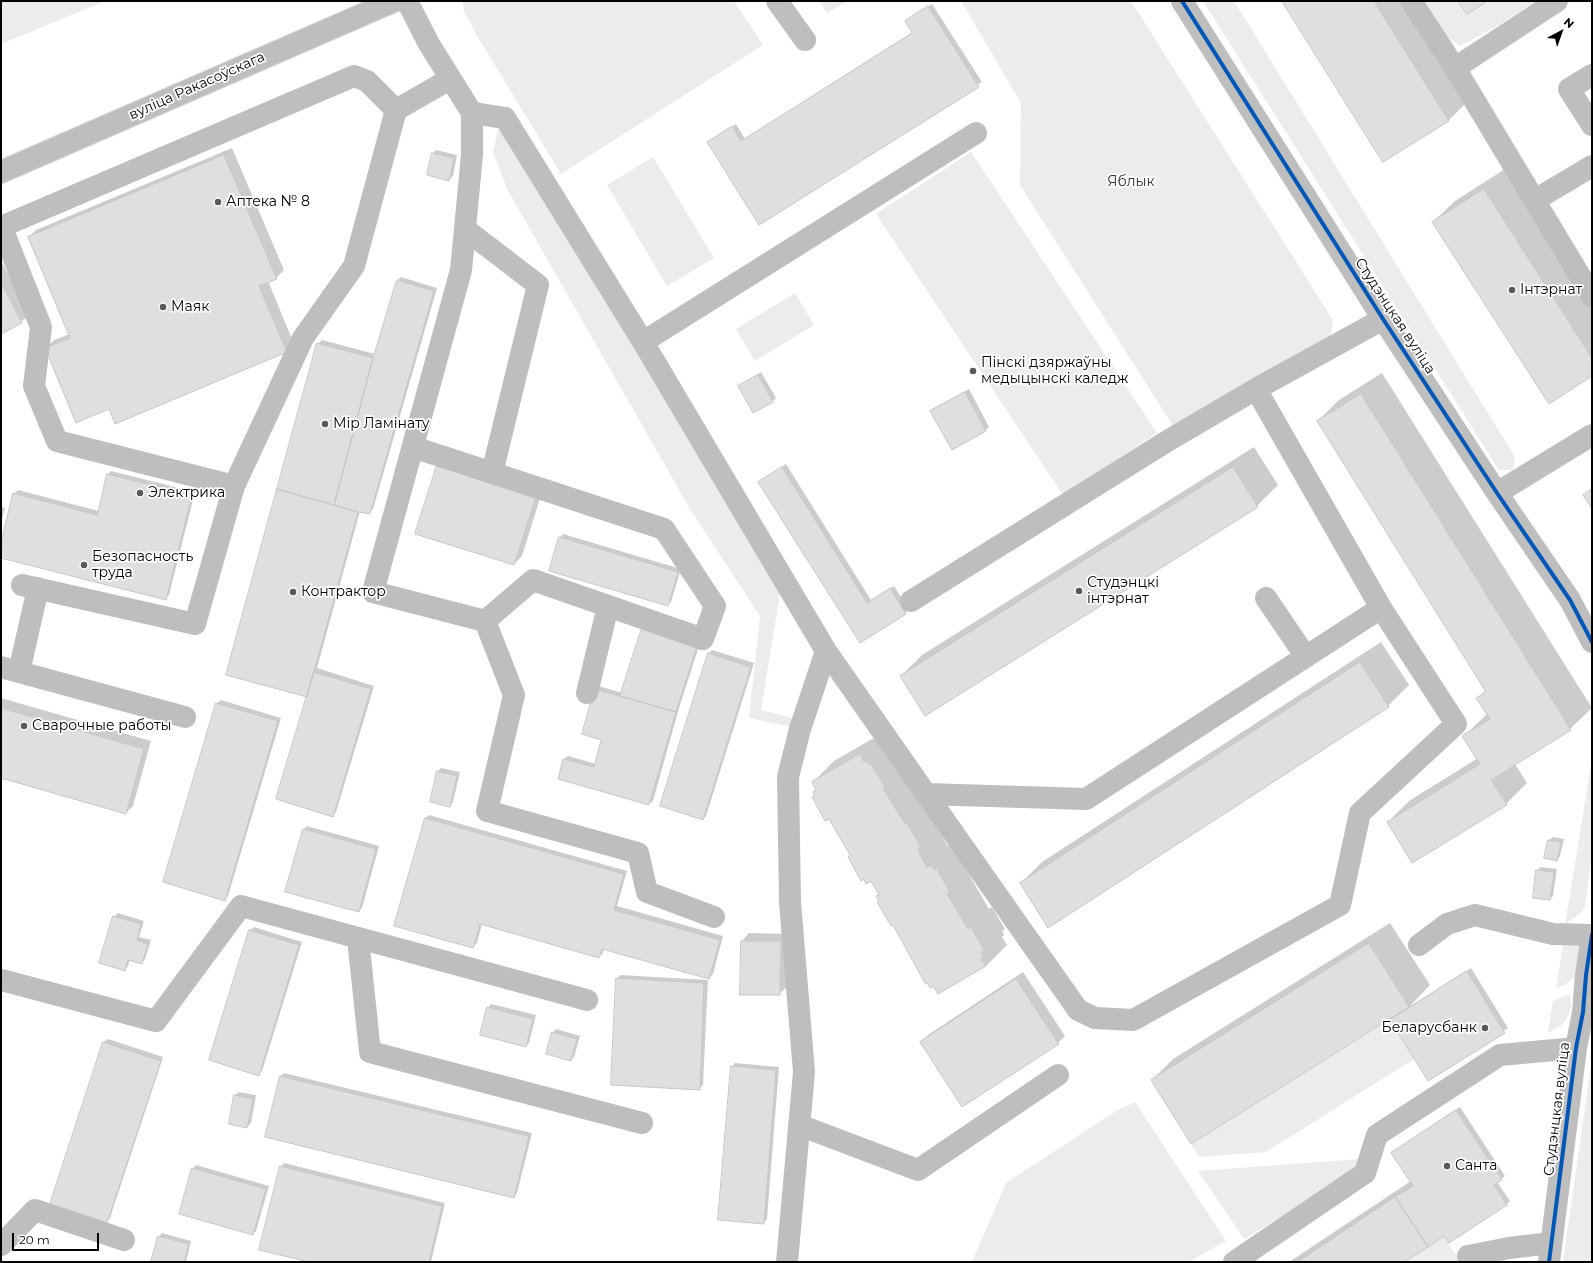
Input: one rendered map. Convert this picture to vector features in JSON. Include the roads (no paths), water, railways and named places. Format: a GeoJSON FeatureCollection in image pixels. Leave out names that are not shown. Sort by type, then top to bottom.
{"type":"FeatureCollection","features":[{"type":"Feature","properties":{"kind":"street","name":"вуліца Ракасоўскага"},"geometry":{"type":"LineString","coordinates":[[1,172],[394,1]]}},
{"type":"Feature","properties":{"kind":"street"},"geometry":{"type":"LineString","coordinates":[[406,1],[429,44],[472,113],[472,155],[461,270],[373,592],[485,621]]}},
{"type":"Feature","properties":{"kind":"street"},"geometry":{"type":"LineString","coordinates":[[777,1],[805,40]]}},
{"type":"Feature","properties":{"kind":"street","name":"Студэнцкая вуліца"},"geometry":{"type":"LineString","coordinates":[[1182,1],[1383,319],[1497,493],[1570,600],[1592,642]]}},
{"type":"Feature","properties":{"kind":"street"},"geometry":{"type":"LineString","coordinates":[[1411,1],[1455,68],[1592,296]]}},
{"type":"Feature","properties":{"kind":"street"},"geometry":{"type":"LineString","coordinates":[[1455,68],[1557,1]]}},
{"type":"Feature","properties":{"kind":"street"},"geometry":{"type":"LineString","coordinates":[[1592,75],[1569,89],[1592,125]]}},
{"type":"Feature","properties":{"kind":"street"},"geometry":{"type":"LineString","coordinates":[[234,486],[57,441],[34,386],[41,327],[1,227],[354,76],[368,81],[396,110]]}},
{"type":"Feature","properties":{"kind":"street"},"geometry":{"type":"LineString","coordinates":[[185,717],[10,669],[30,586],[195,624],[234,486],[303,338],[354,266],[396,110],[450,79]]}},
{"type":"Feature","properties":{"kind":"street"},"geometry":{"type":"LineString","coordinates":[[472,113],[505,118],[644,342],[826,651],[1078,1010],[1095,1018],[1134,1020],[1340,905],[1360,813],[1456,724],[1381,608],[1256,389]]}},
{"type":"Feature","properties":{"kind":"street"},"geometry":{"type":"LineString","coordinates":[[644,342],[976,133]]}},
{"type":"Feature","properties":{"kind":"street"},"geometry":{"type":"LineString","coordinates":[[1535,200],[1592,166]]}},
{"type":"Feature","properties":{"kind":"street"},"geometry":{"type":"LineString","coordinates":[[465,229],[538,286],[492,472]]}},
{"type":"Feature","properties":{"kind":"street"},"geometry":{"type":"LineString","coordinates":[[910,601],[1169,440],[1256,389],[1383,319]]}},
{"type":"Feature","properties":{"kind":"street"},"geometry":{"type":"LineString","coordinates":[[1497,493],[1592,435]]}},
{"type":"Feature","properties":{"kind":"street"},"geometry":{"type":"LineString","coordinates":[[413,447],[664,529],[715,606],[703,639],[532,580],[485,621]]}},
{"type":"Feature","properties":{"kind":"street"},"geometry":{"type":"LineString","coordinates":[[1266,598],[1306,657]]}},
{"type":"Feature","properties":{"kind":"street"},"geometry":{"type":"LineString","coordinates":[[587,693],[608,606]]}},
{"type":"Feature","properties":{"kind":"street"},"geometry":{"type":"LineString","coordinates":[[926,794],[1086,799],[1381,608]]}},
{"type":"Feature","properties":{"kind":"street"},"geometry":{"type":"LineString","coordinates":[[485,621],[514,695],[487,811],[638,853],[647,892],[714,917]]}},
{"type":"Feature","properties":{"kind":"street"},"geometry":{"type":"LineString","coordinates":[[787,1262],[804,1072],[790,902],[788,777],[800,729],[826,651]]}},
{"type":"Feature","properties":{"kind":"street"},"geometry":{"type":"LineString","coordinates":[[1,980],[156,1020],[241,906],[587,1000]]}},
{"type":"Feature","properties":{"kind":"street"},"geometry":{"type":"LineString","coordinates":[[1419,945],[1447,924],[1475,915],[1554,934],[1592,935]]}},
{"type":"Feature","properties":{"kind":"street","name":"Студэнцкая вуліца"},"geometry":{"type":"LineString","coordinates":[[1550,1252],[1576,1048],[1588,1013],[1586,975],[1592,935]]}},
{"type":"Feature","properties":{"kind":"street"},"geometry":{"type":"LineString","coordinates":[[358,938],[370,1052],[642,1123]]}},
{"type":"Feature","properties":{"kind":"street"},"geometry":{"type":"LineString","coordinates":[[1234,1262],[1365,1173],[1377,1135],[1500,1055],[1576,1048]]}},
{"type":"Feature","properties":{"kind":"street"},"geometry":{"type":"LineString","coordinates":[[799,1125],[918,1170],[1058,1075]]}},
{"type":"Feature","properties":{"kind":"street"},"geometry":{"type":"LineString","coordinates":[[1,1245],[35,1210],[124,1240]]}},
{"type":"Feature","properties":{"kind":"street"},"geometry":{"type":"LineString","coordinates":[[1468,1256],[1509,1248],[1550,1252]]}},
{"type":"Feature","properties":{"kind":"street"},"geometry":{"type":"LineString","coordinates":[[1,1257],[2,1262]]}},
{"type":"Feature","properties":{"kind":"place","name":"Аптека № 8"},"geometry":{"type":"Point","coordinates":[218,202]}},
{"type":"Feature","properties":{"kind":"place","name":"Інтэрнат"},"geometry":{"type":"Point","coordinates":[1512,290]}},
{"type":"Feature","properties":{"kind":"place","name":"Маяк"},"geometry":{"type":"Point","coordinates":[163,307]}},
{"type":"Feature","properties":{"kind":"place","name":"Пінскі дзяржаўны медыцынскі каледж"},"geometry":{"type":"Point","coordinates":[973,371]}},
{"type":"Feature","properties":{"kind":"place","name":"Мір Ламінату"},"geometry":{"type":"Point","coordinates":[325,424]}},
{"type":"Feature","properties":{"kind":"place","name":"Электрика"},"geometry":{"type":"Point","coordinates":[140,493]}},
{"type":"Feature","properties":{"kind":"place","name":"Безопасность труда"},"geometry":{"type":"Point","coordinates":[84,565]}},
{"type":"Feature","properties":{"kind":"place","name":"Студэнцкі інтэрнат"},"geometry":{"type":"Point","coordinates":[1079,591]}},
{"type":"Feature","properties":{"kind":"place","name":"Контрактор"},"geometry":{"type":"Point","coordinates":[293,592]}},
{"type":"Feature","properties":{"kind":"place","name":"Сварочные работы"},"geometry":{"type":"Point","coordinates":[24,726]}},
{"type":"Feature","properties":{"kind":"place","name":"Беларусбанк"},"geometry":{"type":"Point","coordinates":[1485,1028]}},
{"type":"Feature","properties":{"kind":"place","name":"Санта"},"geometry":{"type":"Point","coordinates":[1447,1166]}},
{"type":"Feature","properties":{"kind":"park label","name":"Яблык"},"geometry":{"type":"Point","coordinates":[1131,182]}}]}
